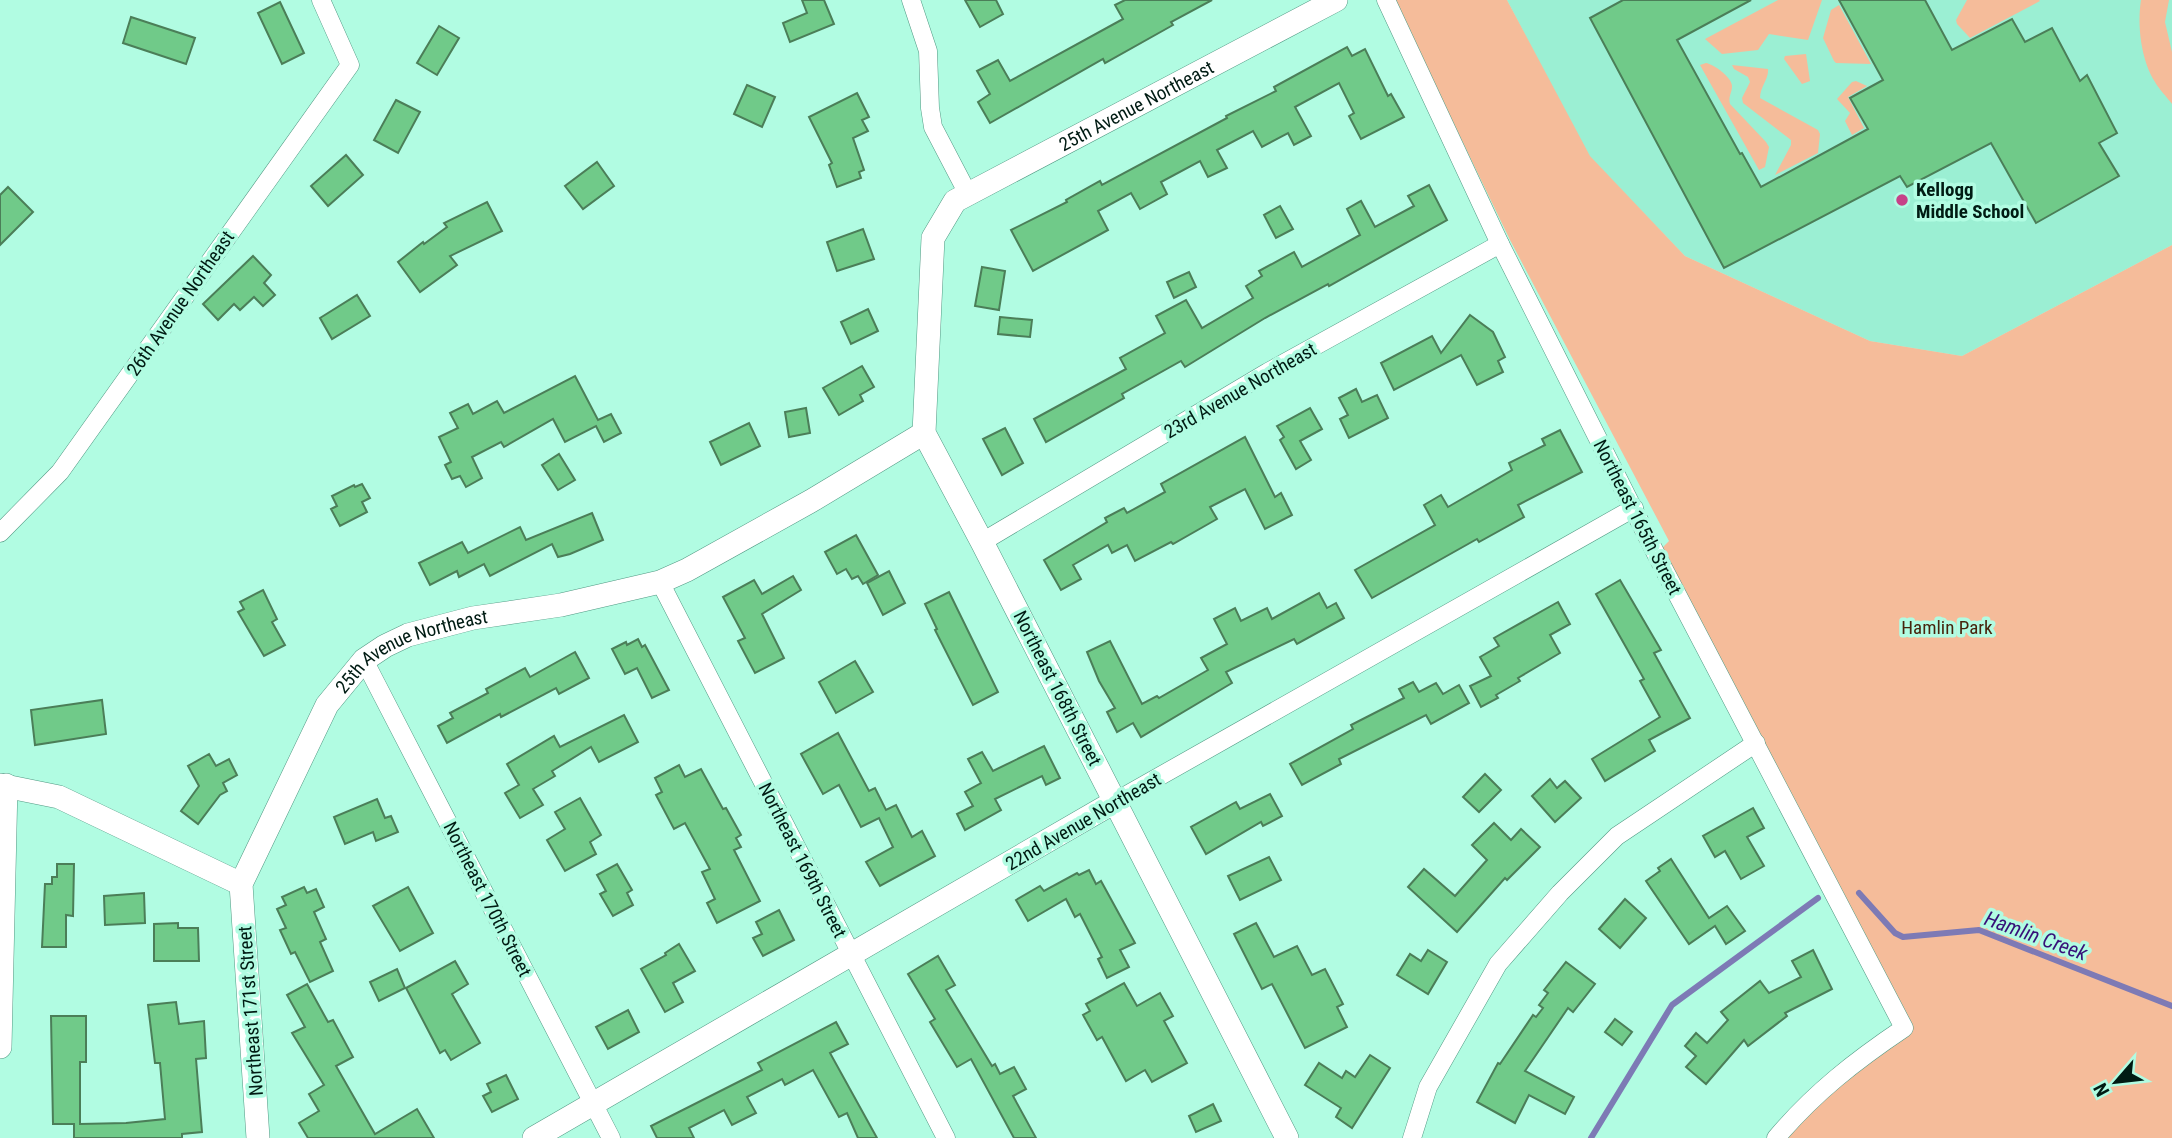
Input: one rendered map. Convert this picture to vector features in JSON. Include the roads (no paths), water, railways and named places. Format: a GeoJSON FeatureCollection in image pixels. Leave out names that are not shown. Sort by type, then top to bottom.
{"type":"FeatureCollection","features":[{"type":"Feature","properties":{"kind":"street","name":"26th Avenue Northeast"},"geometry":{"type":"LineString","coordinates":[[0,533],[60,472],[350,65],[321,0]]}},
{"type":"Feature","properties":{"kind":"street"},"geometry":{"type":"LineString","coordinates":[[911,0],[928,51],[933,127],[968,194]]}},
{"type":"Feature","properties":{"kind":"street","name":"25th Avenue Northeast"},"geometry":{"type":"LineString","coordinates":[[241,884],[327,705],[364,660],[408,635],[460,621],[561,605],[660,582],[687,570],[811,501],[924,433],[933,238],[955,201],[1336,0]]}},
{"type":"Feature","properties":{"kind":"street","name":"Northeast 165th Street"},"geometry":{"type":"LineString","coordinates":[[1386,0],[1500,244],[1662,566],[1903,1028],[1842,1071],[1797,1112],[1776,1138]]}},
{"type":"Feature","properties":{"kind":"street","name":"23rd Avenue Northeast"},"geometry":{"type":"LineString","coordinates":[[982,542],[1268,372],[1500,244]]}},
{"type":"Feature","properties":{"kind":"street","name":"Northeast 168th Street"},"geometry":{"type":"LineString","coordinates":[[924,433],[1116,801],[1287,1138]]}},
{"type":"Feature","properties":{"kind":"street","name":"22nd Avenue Northeast"},"geometry":{"type":"LineString","coordinates":[[534,1138],[1116,801],[1634,508]]}},
{"type":"Feature","properties":{"kind":"street","name":"Northeast 169th Street"},"geometry":{"type":"LineString","coordinates":[[660,582],[946,1138]]}},
{"type":"Feature","properties":{"kind":"street","name":"Northeast 170th Street"},"geometry":{"type":"LineString","coordinates":[[364,660],[611,1138]]}},
{"type":"Feature","properties":{"kind":"street"},"geometry":{"type":"LineString","coordinates":[[1412,1138],[1428,1087],[1498,964],[1560,892],[1617,836],[1756,743]]}},
{"type":"Feature","properties":{"kind":"street"},"geometry":{"type":"LineString","coordinates":[[0,1047],[3,785],[59,797],[241,884]]}},
{"type":"Feature","properties":{"kind":"street","name":"Northeast 171st Street"},"geometry":{"type":"LineString","coordinates":[[241,884],[258,1138]]}},
{"type":"Feature","properties":{"kind":"waterway","name":"Hamlin Creek"},"geometry":{"type":"LineString","coordinates":[[1859,893],[1895,933],[1903,937],[1979,930],[2172,1006]]}},
{"type":"Feature","properties":{"kind":"waterway","name":"Hamlin Creek"},"geometry":{"type":"LineString","coordinates":[[1591,1138],[1672,1005],[1818,898]]}},
{"type":"Feature","properties":{"kind":"place","name":"Kellogg Middle School"},"geometry":{"type":"Point","coordinates":[1902,200]}},
{"type":"Feature","properties":{"kind":"park label","name":"Hamlin Park"},"geometry":{"type":"Point","coordinates":[1947,627]}}]}
